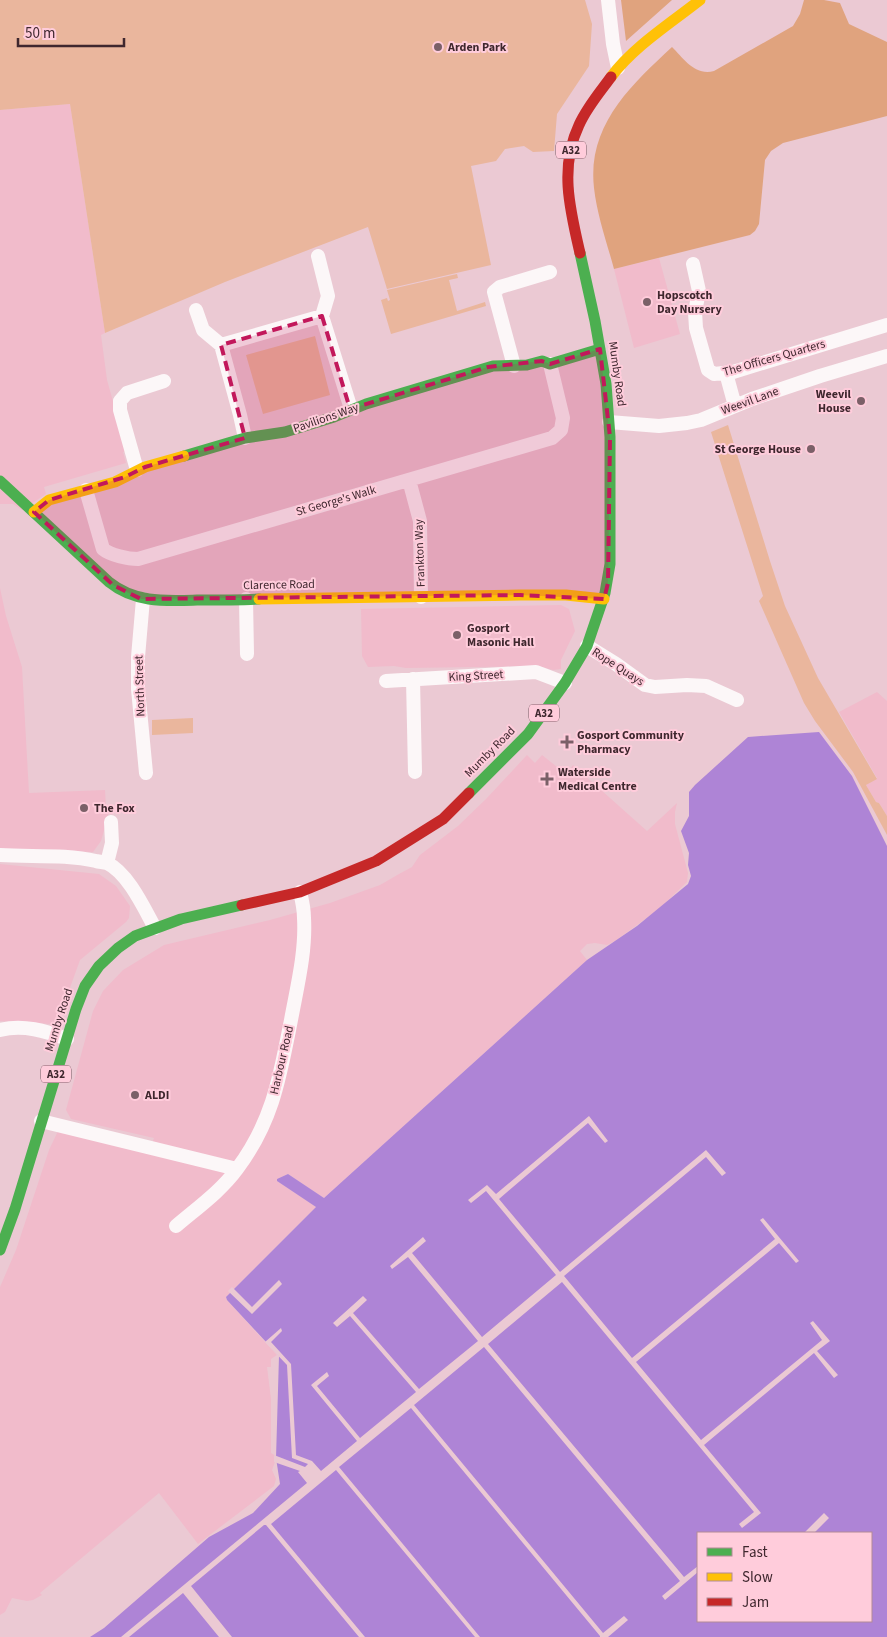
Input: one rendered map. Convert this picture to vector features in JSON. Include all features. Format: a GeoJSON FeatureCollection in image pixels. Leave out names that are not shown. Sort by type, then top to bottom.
{"type":"FeatureCollection","features":[{"type":"Feature","properties":{"kind":"main road","name":"Mumby Road"},"geometry":{"type":"LineString","coordinates":[[0,1250],[15,1209],[82,993],[94,972],[118,948],[135,936],[182,919],[300,892],[376,861],[443,819],[528,734],[565,683],[587,646],[604,599],[609,576],[611,547],[609,422],[600,349],[568,199],[568,163],[578,126],[587,110],[618,68],[700,0]]}},
{"type":"Feature","properties":{"kind":"main road","name":"Pavilions Way"},"geometry":{"type":"LineString","coordinates":[[34,512],[47,501],[119,480],[138,470],[197,451],[245,438],[280,433],[334,417],[350,409],[488,367],[527,365],[542,361],[550,364],[600,349]]}},
{"type":"Feature","properties":{"kind":"main road","name":"Clarence Road"},"geometry":{"type":"LineString","coordinates":[[0,481],[113,586],[128,595],[143,599],[162,601],[566,595],[604,599]]}},
{"type":"Feature","properties":{"kind":"street"},"geometry":{"type":"LineString","coordinates":[[608,0],[618,68]]}},
{"type":"Feature","properties":{"kind":"street"},"geometry":{"type":"LineString","coordinates":[[318,256],[328,296],[322,316],[350,409]]}},
{"type":"Feature","properties":{"kind":"street","name":"The Officers Quarters"},"geometry":{"type":"LineString","coordinates":[[693,264],[699,291],[695,312],[696,324],[710,373],[726,373],[887,325]]}},
{"type":"Feature","properties":{"kind":"street"},"geometry":{"type":"LineString","coordinates":[[514,366],[494,292],[500,287],[550,272]]}},
{"type":"Feature","properties":{"kind":"street"},"geometry":{"type":"LineString","coordinates":[[196,310],[203,330],[221,344],[245,438]]}},
{"type":"Feature","properties":{"kind":"street"},"geometry":{"type":"LineString","coordinates":[[221,344],[322,316]]}},
{"type":"Feature","properties":{"kind":"street","name":"Weevil Lane"},"geometry":{"type":"LineString","coordinates":[[609,422],[659,426],[701,420],[820,376],[887,356]]}},
{"type":"Feature","properties":{"kind":"street","name":"St George's Walk"},"geometry":{"type":"LineString","coordinates":[[83,491],[103,549],[126,557],[140,558],[546,440],[557,434],[562,428],[563,415],[550,364]]}},
{"type":"Feature","properties":{"kind":"street"},"geometry":{"type":"LineString","coordinates":[[726,373],[735,406]]}},
{"type":"Feature","properties":{"kind":"street"},"geometry":{"type":"LineString","coordinates":[[138,470],[120,410],[120,401],[127,393],[164,382]]}},
{"type":"Feature","properties":{"kind":"street","name":"Frankton Way"},"geometry":{"type":"LineString","coordinates":[[409,480],[420,521],[421,596]]}},
{"type":"Feature","properties":{"kind":"street","name":"North Street"},"geometry":{"type":"LineString","coordinates":[[143,599],[138,657],[138,689],[146,773]]}},
{"type":"Feature","properties":{"kind":"street"},"geometry":{"type":"LineString","coordinates":[[246,599],[247,654]]}},
{"type":"Feature","properties":{"kind":"street","name":"Rope Quays"},"geometry":{"type":"LineString","coordinates":[[587,646],[608,658],[644,685],[655,687],[706,686],[737,700]]}},
{"type":"Feature","properties":{"kind":"street","name":"King Street"},"geometry":{"type":"LineString","coordinates":[[386,681],[536,672],[565,683]]}},
{"type":"Feature","properties":{"kind":"street"},"geometry":{"type":"LineString","coordinates":[[413,679],[415,772]]}},
{"type":"Feature","properties":{"kind":"street"},"geometry":{"type":"LineString","coordinates":[[107,863],[112,843],[111,822]]}},
{"type":"Feature","properties":{"kind":"street"},"geometry":{"type":"LineString","coordinates":[[0,855],[66,857],[107,863],[120,873],[130,885],[155,928]]}},
{"type":"Feature","properties":{"kind":"street","name":"Harbour Road"},"geometry":{"type":"LineString","coordinates":[[176,1226],[213,1195],[237,1169],[260,1132],[278,1084],[299,979],[304,942],[304,918],[300,892]]}},
{"type":"Feature","properties":{"kind":"street"},"geometry":{"type":"LineString","coordinates":[[0,1030],[31,1028],[67,1039]]}},
{"type":"Feature","properties":{"kind":"street"},"geometry":{"type":"LineString","coordinates":[[41,1121],[237,1169]]}},
{"type":"Feature","properties":{"kind":"highlighted area"},"geometry":{"type":"Polygon","coordinates":[[[322,316],[350,409],[488,367],[542,361],[550,364],[600,349],[610,437],[608,583],[604,599],[520,595],[141,599],[113,585],[34,512],[49,500],[125,477],[145,467],[245,438],[221,345],[322,316]]]}},
{"type":"Feature","properties":{"kind":"shaded area"},"geometry":{"type":"Polygon","coordinates":[[[0,0],[585,0],[592,24],[589,66],[557,114],[554,151],[533,152],[524,146],[505,149],[496,161],[471,166],[491,265],[387,289],[368,227],[225,282],[105,333],[70,104],[0,110],[0,0]]]}},
{"type":"Feature","properties":{"kind":"shaded area"},"geometry":{"type":"Polygon","coordinates":[[[621,0],[672,0],[626,41],[621,0]]]}},
{"type":"Feature","properties":{"kind":"shaded area"},"geometry":{"type":"Polygon","coordinates":[[[804,0],[824,0],[840,3],[849,24],[887,42],[887,116],[783,143],[771,151],[765,160],[759,224],[750,235],[614,269],[597,208],[594,188],[594,166],[597,145],[605,126],[627,92],[672,47],[696,69],[707,72],[714,71],[793,26],[800,14],[804,0]]]}},
{"type":"Feature","properties":{"kind":"shaded area"},"geometry":{"type":"Polygon","coordinates":[[[70,104],[105,333],[101,335],[107,380],[127,451],[123,452],[126,463],[44,487],[46,494],[22,510],[13,504],[0,504],[0,110],[70,104]]]}},
{"type":"Feature","properties":{"kind":"shaded area","name":"Hopscotch Day Nursery"},"geometry":{"type":"Polygon","coordinates":[[[659,258],[680,334],[634,348],[614,269],[659,258]]]}},
{"type":"Feature","properties":{"kind":"shaded area"},"geometry":{"type":"Polygon","coordinates":[[[457,274],[458,278],[449,280],[457,311],[485,302],[486,306],[391,334],[381,300],[387,298],[388,301],[390,300],[387,290],[457,274]]]}},
{"type":"Feature","properties":{"kind":"shaded area"},"geometry":{"type":"Polygon","coordinates":[[[315,336],[330,395],[263,414],[246,355],[315,336]]]}},
{"type":"Feature","properties":{"kind":"shaded area"},"geometry":{"type":"Polygon","coordinates":[[[728,425],[785,606],[818,678],[877,779],[866,785],[887,816],[887,835],[853,772],[804,703],[759,601],[763,596],[711,432],[728,425]]]}},
{"type":"Feature","properties":{"kind":"shaded area"},"geometry":{"type":"Polygon","coordinates":[[[0,588],[6,616],[22,667],[29,793],[105,790],[106,807],[110,809],[101,841],[93,852],[0,849],[0,588]]]}},
{"type":"Feature","properties":{"kind":"shaded area"},"geometry":{"type":"Polygon","coordinates":[[[561,605],[569,609],[575,631],[561,660],[561,669],[553,670],[538,666],[368,667],[362,656],[361,609],[561,605]]]}},
{"type":"Feature","properties":{"kind":"shaded area"},"geometry":{"type":"Polygon","coordinates":[[[877,692],[887,701],[887,816],[866,785],[877,778],[839,712],[877,692]]]}},
{"type":"Feature","properties":{"kind":"shaded area"},"geometry":{"type":"Polygon","coordinates":[[[193,718],[193,733],[152,735],[152,720],[193,718]]]}},
{"type":"Feature","properties":{"kind":"shaded area"},"geometry":{"type":"Polygon","coordinates":[[[819,732],[852,776],[887,846],[887,1637],[90,1637],[104,1628],[209,1537],[253,1513],[280,1484],[276,1458],[279,1356],[226,1297],[316,1207],[277,1181],[277,1179],[288,1174],[324,1198],[587,960],[637,926],[688,884],[691,876],[688,865],[689,853],[681,831],[689,816],[689,792],[748,737],[819,732]]]}},
{"type":"Feature","properties":{"kind":"shaded area"},"geometry":{"type":"Polygon","coordinates":[[[527,755],[535,763],[542,755],[566,774],[573,765],[647,831],[677,803],[675,824],[688,873],[687,882],[659,909],[615,941],[607,945],[587,944],[580,951],[587,960],[324,1198],[288,1174],[277,1179],[277,1181],[316,1207],[226,1297],[277,1355],[271,1359],[271,1367],[267,1367],[271,1399],[271,1453],[276,1456],[277,1462],[275,1462],[272,1470],[276,1479],[274,1486],[198,1544],[159,1493],[40,1593],[42,1595],[27,1601],[12,1598],[5,1612],[0,1615],[0,1287],[16,1250],[49,1150],[59,1129],[150,1149],[154,1138],[71,1119],[66,1110],[93,1011],[103,991],[123,970],[164,945],[270,920],[330,903],[380,885],[412,867],[420,855],[458,826],[527,755]]]}},
{"type":"Feature","properties":{"kind":"shaded area"},"geometry":{"type":"Polygon","coordinates":[[[0,864],[99,874],[116,886],[130,906],[129,918],[126,922],[80,960],[58,1021],[52,1024],[0,1021],[0,864]]]}},
{"type":"Feature","properties":{"kind":"pier"},"geometry":{"type":"Polygon","coordinates":[[[589,1116],[608,1141],[605,1143],[588,1123],[499,1199],[560,1272],[706,1150],[726,1173],[722,1176],[706,1157],[564,1276],[632,1358],[775,1239],[760,1220],[763,1218],[799,1261],[796,1263],[779,1243],[636,1362],[701,1440],[822,1340],[810,1323],[813,1321],[830,1341],[817,1351],[838,1375],[834,1378],[814,1353],[704,1445],[761,1513],[742,1528],[739,1524],[754,1512],[562,1282],[488,1344],[684,1577],[697,1567],[697,1573],[665,1600],[662,1596],[680,1581],[484,1347],[414,1405],[603,1633],[624,1616],[628,1620],[608,1637],[600,1637],[411,1408],[339,1467],[480,1637],[475,1637],[336,1470],[271,1524],[365,1637],[359,1637],[266,1525],[264,1525],[191,1586],[232,1637],[219,1637],[183,1593],[129,1637],[121,1637],[307,1483],[298,1472],[300,1471],[274,1462],[274,1455],[305,1467],[308,1464],[292,1458],[287,1365],[265,1342],[281,1328],[282,1331],[271,1342],[291,1364],[296,1455],[312,1461],[321,1471],[357,1441],[311,1385],[327,1372],[329,1376],[317,1386],[360,1438],[416,1392],[350,1316],[337,1327],[333,1323],[363,1296],[367,1300],[353,1313],[419,1389],[478,1341],[408,1257],[392,1269],[390,1266],[423,1237],[426,1241],[412,1253],[482,1337],[556,1275],[486,1191],[471,1203],[468,1200],[487,1185],[496,1194],[589,1116]]]}},
{"type":"Feature","properties":{"kind":"pier"},"geometry":{"type":"Polygon","coordinates":[[[279,1280],[282,1284],[252,1314],[228,1291],[232,1287],[252,1307],[279,1280]]]}},
{"type":"Feature","properties":{"kind":"pier"},"geometry":{"type":"Polygon","coordinates":[[[824,1513],[829,1518],[815,1532],[805,1532],[824,1513]]]}},
{"type":"Feature","properties":{"kind":"traffic: fast"},"geometry":{"type":"LineString","coordinates":[[469,793],[528,734],[565,683],[587,646],[605,593],[610,564],[610,437],[606,384],[580,253]]}},
{"type":"Feature","properties":{"kind":"traffic: fast"},"geometry":{"type":"LineString","coordinates":[[184,456],[245,438],[285,432],[334,417],[366,404],[493,366],[527,365],[542,361],[550,364],[600,349]]}},
{"type":"Feature","properties":{"kind":"traffic: fast"},"geometry":{"type":"LineString","coordinates":[[0,481],[109,582],[129,594],[162,600],[259,599]]}},
{"type":"Feature","properties":{"kind":"traffic: fast"},"geometry":{"type":"LineString","coordinates":[[0,1250],[15,1209],[76,1009],[85,986],[99,966],[118,948],[135,936],[181,919],[242,905]]}},
{"type":"Feature","properties":{"kind":"traffic: slow"},"geometry":{"type":"LineString","coordinates":[[611,77],[641,46],[700,0]]}},
{"type":"Feature","properties":{"kind":"traffic: slow"},"geometry":{"type":"LineString","coordinates":[[34,512],[49,500],[115,482],[145,467],[184,456]]}},
{"type":"Feature","properties":{"kind":"traffic: slow"},"geometry":{"type":"LineString","coordinates":[[259,599],[520,595],[566,595],[604,599]]}},
{"type":"Feature","properties":{"kind":"traffic: jam"},"geometry":{"type":"LineString","coordinates":[[580,253],[568,189],[569,157],[582,118],[611,77]]}},
{"type":"Feature","properties":{"kind":"traffic: jam"},"geometry":{"type":"LineString","coordinates":[[242,905],[300,892],[376,861],[443,819],[469,793]]}},
{"type":"Feature","properties":{"kind":"place","name":"Arden Park"},"geometry":{"type":"Point","coordinates":[438,47]}},
{"type":"Feature","properties":{"kind":"place","name":"Hopscotch Day Nursery"},"geometry":{"type":"Point","coordinates":[647,302]}},
{"type":"Feature","properties":{"kind":"place","name":"Weevil House"},"geometry":{"type":"Point","coordinates":[861,401]}},
{"type":"Feature","properties":{"kind":"place","name":"St George House"},"geometry":{"type":"Point","coordinates":[811,449]}},
{"type":"Feature","properties":{"kind":"place","name":"Gosport Masonic Hall"},"geometry":{"type":"Point","coordinates":[457,635]}},
{"type":"Feature","properties":{"kind":"place","name":"Gosport Community Pharmacy"},"geometry":{"type":"Point","coordinates":[567,742]}},
{"type":"Feature","properties":{"kind":"place","name":"Waterside Medical Centre"},"geometry":{"type":"Point","coordinates":[547,779]}},
{"type":"Feature","properties":{"kind":"place","name":"The Fox"},"geometry":{"type":"Point","coordinates":[84,808]}},
{"type":"Feature","properties":{"kind":"place","name":"ALDI"},"geometry":{"type":"Point","coordinates":[135,1095]}}]}
